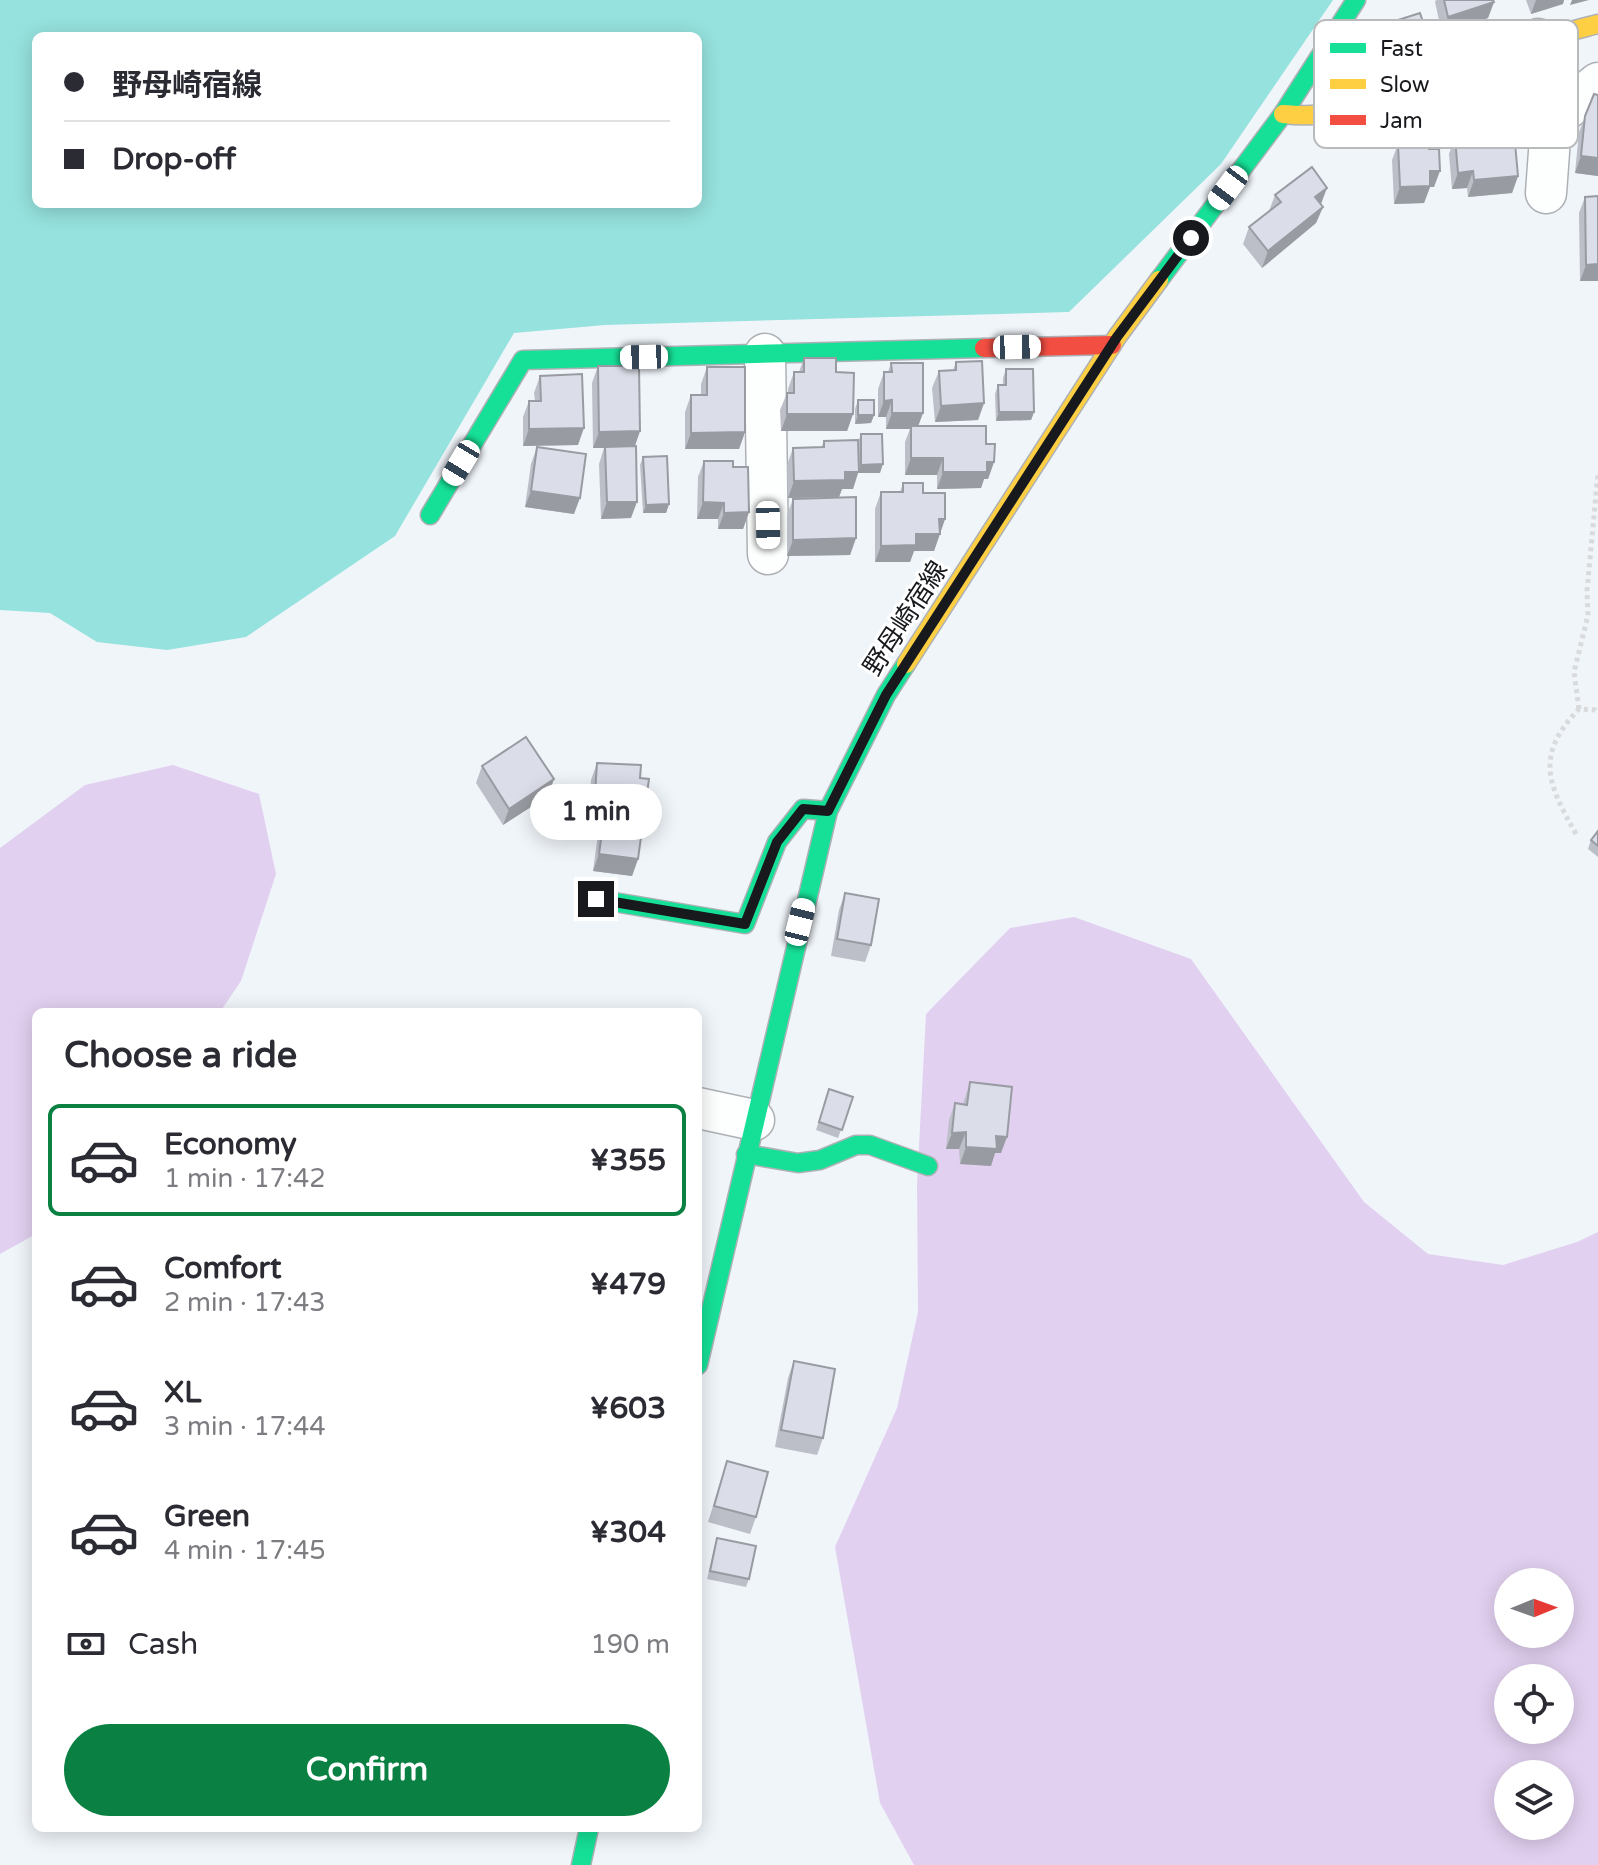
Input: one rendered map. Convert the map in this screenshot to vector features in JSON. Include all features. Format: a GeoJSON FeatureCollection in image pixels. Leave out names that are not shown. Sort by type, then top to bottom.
{"type":"FeatureCollection","features":[{"type":"Feature","properties":{"kind":"main road","name":"野母崎宿線"},"geometry":{"type":"LineString","coordinates":[[1343,20],[1356,0]]}},
{"type":"Feature","properties":{"kind":"main road"},"geometry":{"type":"LineString","coordinates":[[1578,29],[1598,24]]}},
{"type":"Feature","properties":{"kind":"main road","name":"野母崎宿線"},"geometry":{"type":"LineString","coordinates":[[702,1347],[828,811],[886,695],[1112,345],[1283,114],[1314,66]]}},
{"type":"Feature","properties":{"kind":"main road"},"geometry":{"type":"LineString","coordinates":[[1283,114],[1314,117]]}},
{"type":"Feature","properties":{"kind":"main road"},"geometry":{"type":"LineString","coordinates":[[430,515],[523,360],[1112,345]]}},
{"type":"Feature","properties":{"kind":"main road"},"geometry":{"type":"LineString","coordinates":[[596,899],[745,924],[777,842],[803,809],[828,811]]}},
{"type":"Feature","properties":{"kind":"main road"},"geometry":{"type":"LineString","coordinates":[[750,1137],[798,1163],[820,1160],[856,1145],[870,1145],[928,1166]]}},
{"type":"Feature","properties":{"kind":"main road"},"geometry":{"type":"LineString","coordinates":[[581,1865],[588,1832]]}},
{"type":"Feature","properties":{"kind":"street"},"geometry":{"type":"LineString","coordinates":[[1578,100],[1598,83]]}},
{"type":"Feature","properties":{"kind":"street"},"geometry":{"type":"LineString","coordinates":[[1546,193],[1549,148]]}},
{"type":"Feature","properties":{"kind":"street"},"geometry":{"type":"LineString","coordinates":[[765,354],[768,554]]}},
{"type":"Feature","properties":{"kind":"street"},"geometry":{"type":"LineString","coordinates":[[702,1110],[750,1137]]}},
{"type":"Feature","properties":{"kind":"path"},"geometry":{"type":"LineString","coordinates":[[1579,709],[1574,672],[1588,615],[1587,591],[1598,473]]}},
{"type":"Feature","properties":{"kind":"path"},"geometry":{"type":"LineString","coordinates":[[1576,834],[1554,795],[1549,764],[1563,725],[1579,709],[1598,713]]}},
{"type":"Feature","properties":{"kind":"shaded area"},"geometry":{"type":"Polygon","coordinates":[[[173,765],[259,794],[276,874],[241,981],[223,1008],[32,1008],[32,1236],[0,1254],[0,848],[85,785],[173,765]]]}},
{"type":"Feature","properties":{"kind":"shaded area"},"geometry":{"type":"Polygon","coordinates":[[[1074,917],[1191,959],[1364,1202],[1428,1254],[1503,1265],[1577,1242],[1598,1232],[1598,1865],[914,1865],[880,1803],[835,1547],[897,1408],[918,1312],[917,1184],[926,1014],[1010,928],[1074,917]]]}},
{"type":"Feature","properties":{"kind":"water"},"geometry":{"type":"Polygon","coordinates":[[[0,0],[1333,0],[1319,20],[1314,20],[1314,28],[1221,164],[1069,312],[605,325],[514,333],[395,536],[246,637],[167,650],[97,642],[50,613],[0,610],[0,0]]]}},
{"type":"Feature","properties":{"kind":"building"},"geometry":{"type":"Polygon","coordinates":[[[1444,0],[1493,0],[1494,2],[1448,17],[1444,0]]]}},
{"type":"Feature","properties":{"kind":"building"},"geometry":{"type":"Polygon","coordinates":[[[1420,13],[1422,20],[1398,20],[1420,13]]]}},
{"type":"Feature","properties":{"kind":"building"},"geometry":{"type":"Polygon","coordinates":[[[1594,94],[1598,95],[1598,158],[1581,156],[1585,116],[1594,94]]]}},
{"type":"Feature","properties":{"kind":"building"},"geometry":{"type":"Polygon","coordinates":[[[1398,148],[1439,149],[1440,171],[1430,171],[1430,186],[1400,187],[1398,148]]]}},
{"type":"Feature","properties":{"kind":"building"},"geometry":{"type":"Polygon","coordinates":[[[1456,148],[1515,148],[1518,176],[1474,180],[1473,171],[1458,173],[1456,148]]]}},
{"type":"Feature","properties":{"kind":"building"},"geometry":{"type":"Polygon","coordinates":[[[1312,167],[1327,188],[1315,197],[1323,207],[1268,251],[1249,227],[1281,202],[1275,195],[1312,167]]]}},
{"type":"Feature","properties":{"kind":"building"},"geometry":{"type":"Polygon","coordinates":[[[1598,196],[1598,264],[1586,265],[1585,197],[1598,196]]]}},
{"type":"Feature","properties":{"kind":"building"},"geometry":{"type":"Polygon","coordinates":[[[804,358],[836,358],[836,372],[854,373],[853,414],[787,414],[787,393],[794,393],[794,372],[804,372],[804,358]]]}},
{"type":"Feature","properties":{"kind":"building"},"geometry":{"type":"Polygon","coordinates":[[[982,361],[984,403],[941,406],[939,371],[956,370],[956,362],[982,361]]]}},
{"type":"Feature","properties":{"kind":"building"},"geometry":{"type":"Polygon","coordinates":[[[891,363],[923,363],[923,413],[892,413],[892,400],[884,401],[884,372],[892,372],[891,363]]]}},
{"type":"Feature","properties":{"kind":"building"},"geometry":{"type":"Polygon","coordinates":[[[598,366],[639,366],[640,431],[599,432],[598,366]]]}},
{"type":"Feature","properties":{"kind":"building"},"geometry":{"type":"Polygon","coordinates":[[[707,367],[745,367],[745,432],[691,433],[691,395],[707,395],[707,367]]]}},
{"type":"Feature","properties":{"kind":"building"},"geometry":{"type":"Polygon","coordinates":[[[1006,369],[1033,369],[1034,412],[999,412],[998,385],[1006,385],[1006,369]]]}},
{"type":"Feature","properties":{"kind":"building"},"geometry":{"type":"Polygon","coordinates":[[[582,374],[584,428],[529,429],[529,401],[541,401],[540,376],[582,374]]]}},
{"type":"Feature","properties":{"kind":"building"},"geometry":{"type":"Polygon","coordinates":[[[858,400],[874,400],[874,415],[858,415],[858,400]]]}},
{"type":"Feature","properties":{"kind":"building"},"geometry":{"type":"Polygon","coordinates":[[[911,426],[986,426],[986,444],[995,444],[994,462],[987,462],[987,472],[943,472],[943,458],[911,458],[911,426]]]}},
{"type":"Feature","properties":{"kind":"building"},"geometry":{"type":"Polygon","coordinates":[[[861,434],[882,434],[883,464],[861,465],[861,434]]]}},
{"type":"Feature","properties":{"kind":"building"},"geometry":{"type":"Polygon","coordinates":[[[858,440],[859,472],[845,472],[845,480],[794,481],[793,448],[824,447],[824,441],[858,440]]]}},
{"type":"Feature","properties":{"kind":"building"},"geometry":{"type":"Polygon","coordinates":[[[636,446],[637,502],[607,502],[605,447],[636,446]]]}},
{"type":"Feature","properties":{"kind":"building"},"geometry":{"type":"Polygon","coordinates":[[[537,447],[586,454],[580,498],[531,491],[537,447]]]}},
{"type":"Feature","properties":{"kind":"building"},"geometry":{"type":"Polygon","coordinates":[[[667,456],[669,504],[646,505],[643,457],[667,456]]]}},
{"type":"Feature","properties":{"kind":"building"},"geometry":{"type":"Polygon","coordinates":[[[704,461],[733,461],[733,467],[748,467],[749,512],[724,513],[724,503],[703,502],[704,461]]]}},
{"type":"Feature","properties":{"kind":"building"},"geometry":{"type":"Polygon","coordinates":[[[903,483],[923,483],[923,493],[945,493],[945,519],[939,519],[940,534],[916,534],[916,545],[881,546],[881,492],[903,492],[903,483]]]}},
{"type":"Feature","properties":{"kind":"building"},"geometry":{"type":"Polygon","coordinates":[[[856,497],[856,538],[793,540],[793,499],[856,497]]]}},
{"type":"Feature","properties":{"kind":"building"},"geometry":{"type":"Polygon","coordinates":[[[526,737],[554,779],[509,809],[482,766],[526,737]]]}},
{"type":"Feature","properties":{"kind":"building"},"geometry":{"type":"Polygon","coordinates":[[[597,763],[641,765],[640,778],[649,779],[638,859],[599,854],[607,795],[595,794],[597,763]]]}},
{"type":"Feature","properties":{"kind":"building"},"geometry":{"type":"Polygon","coordinates":[[[560,786],[588,786],[588,824],[559,823],[560,786]]]}},
{"type":"Feature","properties":{"kind":"building"},"geometry":{"type":"Polygon","coordinates":[[[1598,831],[1598,846],[1591,840],[1598,831]]]}},
{"type":"Feature","properties":{"kind":"building"},"geometry":{"type":"Polygon","coordinates":[[[845,893],[879,899],[871,945],[837,939],[845,893]]]}},
{"type":"Feature","properties":{"kind":"building"},"geometry":{"type":"Polygon","coordinates":[[[970,1082],[1012,1087],[1007,1137],[996,1136],[997,1149],[966,1147],[966,1132],[952,1133],[955,1103],[967,1105],[970,1082]]]}},
{"type":"Feature","properties":{"kind":"building"},"geometry":{"type":"Polygon","coordinates":[[[829,1089],[853,1097],[842,1130],[819,1122],[829,1089]]]}},
{"type":"Feature","properties":{"kind":"building"},"geometry":{"type":"Polygon","coordinates":[[[794,1361],[835,1369],[823,1438],[781,1430],[794,1361]]]}},
{"type":"Feature","properties":{"kind":"building"},"geometry":{"type":"Polygon","coordinates":[[[727,1461],[768,1472],[756,1517],[714,1506],[727,1461]]]}},
{"type":"Feature","properties":{"kind":"building"},"geometry":{"type":"Polygon","coordinates":[[[717,1538],[756,1546],[749,1579],[710,1571],[717,1538]]]}},
{"type":"Feature","properties":{"kind":"traffic: fast"},"geometry":{"type":"LineString","coordinates":[[1343,20],[1356,0]]}},
{"type":"Feature","properties":{"kind":"traffic: fast"},"geometry":{"type":"LineString","coordinates":[[1159,280],[1283,114],[1314,66]]}},
{"type":"Feature","properties":{"kind":"traffic: fast"},"geometry":{"type":"LineString","coordinates":[[430,515],[523,360],[984,348]]}},
{"type":"Feature","properties":{"kind":"traffic: fast"},"geometry":{"type":"LineString","coordinates":[[702,1348],[828,811],[886,695],[906,664]]}},
{"type":"Feature","properties":{"kind":"traffic: fast"},"geometry":{"type":"LineString","coordinates":[[596,899],[745,924],[777,842],[803,809],[828,811]]}},
{"type":"Feature","properties":{"kind":"traffic: fast"},"geometry":{"type":"LineString","coordinates":[[746,1154],[798,1163],[820,1160],[856,1145],[870,1145],[928,1166]]}},
{"type":"Feature","properties":{"kind":"traffic: fast"},"geometry":{"type":"LineString","coordinates":[[581,1865],[588,1832]]}},
{"type":"Feature","properties":{"kind":"traffic: slow"},"geometry":{"type":"LineString","coordinates":[[1578,29],[1598,24]]}},
{"type":"Feature","properties":{"kind":"traffic: slow"},"geometry":{"type":"LineString","coordinates":[[1283,114],[1314,115]]}},
{"type":"Feature","properties":{"kind":"traffic: slow"},"geometry":{"type":"LineString","coordinates":[[906,664],[1117,337],[1159,280]]}},
{"type":"Feature","properties":{"kind":"traffic: jam"},"geometry":{"type":"LineString","coordinates":[[984,348],[1112,345]]}},
{"type":"Feature","properties":{"kind":"route"},"geometry":{"type":"LineString","coordinates":[[596,899],[745,924],[777,842],[803,809],[828,811],[886,695],[1117,337],[1191,238]]}}]}
